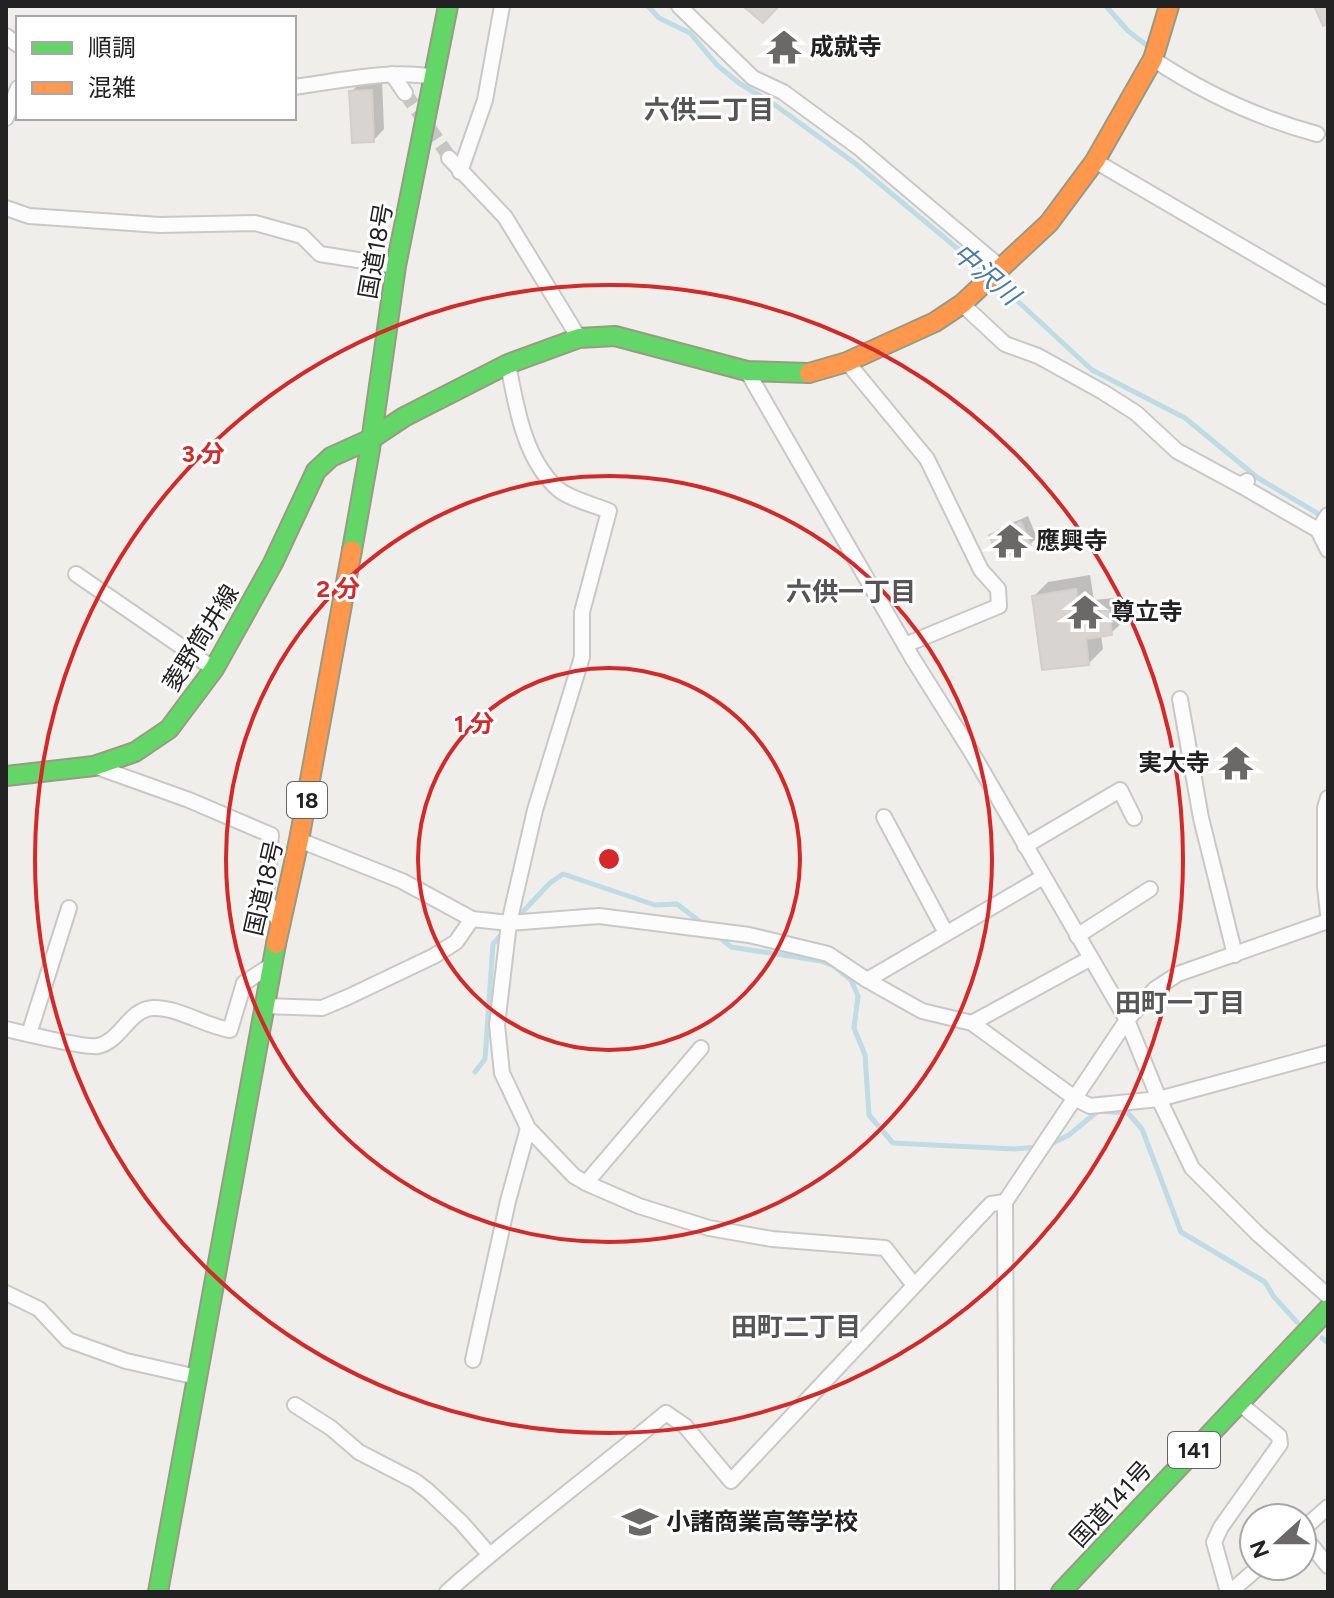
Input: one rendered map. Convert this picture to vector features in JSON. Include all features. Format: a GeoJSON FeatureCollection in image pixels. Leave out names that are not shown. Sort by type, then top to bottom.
{"type":"FeatureCollection","features":[{"type":"Feature","properties":{"kind":"main road","name":"国道18号"},"geometry":{"type":"LineString","coordinates":[[158,1592],[271,965],[299,840],[371,439],[396,266],[448,6]]}},
{"type":"Feature","properties":{"kind":"main road","name":"菱野筒井線"},"geometry":{"type":"LineString","coordinates":[[6,776],[94,766],[135,752],[169,729],[214,669],[273,563],[316,471],[331,457],[371,439],[404,417],[508,364],[579,338],[615,336],[747,371],[807,373],[847,362],[935,322],[962,304],[1049,223],[1095,161],[1154,56],[1169,6]]}},
{"type":"Feature","properties":{"kind":"main road","name":"国道141号"},"geometry":{"type":"LineString","coordinates":[[1061,1592],[1328,1309]]}},
{"type":"Feature","properties":{"kind":"street"},"geometry":{"type":"LineString","coordinates":[[460,172],[485,100],[502,6]]}},
{"type":"Feature","properties":{"kind":"street"},"geometry":{"type":"LineString","coordinates":[[679,6],[753,78],[783,92],[858,147],[999,268]]}},
{"type":"Feature","properties":{"kind":"street"},"geometry":{"type":"LineString","coordinates":[[1154,56],[1189,83],[1259,116],[1317,134]]}},
{"type":"Feature","properties":{"kind":"street"},"geometry":{"type":"LineString","coordinates":[[296,87],[392,74],[434,77]]}},
{"type":"Feature","properties":{"kind":"street"},"geometry":{"type":"LineString","coordinates":[[392,74],[405,93]]}},
{"type":"Feature","properties":{"kind":"street"},"geometry":{"type":"LineString","coordinates":[[6,118],[16,93]]}},
{"type":"Feature","properties":{"kind":"street"},"geometry":{"type":"LineString","coordinates":[[449,158],[505,217],[579,338]]}},
{"type":"Feature","properties":{"kind":"street"},"geometry":{"type":"LineString","coordinates":[[1095,161],[1328,297]]}},
{"type":"Feature","properties":{"kind":"street"},"geometry":{"type":"LineString","coordinates":[[6,208],[29,216],[160,225],[255,223],[302,236],[320,254],[396,266]]}},
{"type":"Feature","properties":{"kind":"street"},"geometry":{"type":"LineString","coordinates":[[962,304],[1005,344],[1038,356],[1103,392],[1136,413],[1177,451],[1243,483],[1318,530],[1328,550]]}},
{"type":"Feature","properties":{"kind":"street"},"geometry":{"type":"LineString","coordinates":[[847,362],[927,459],[981,570],[998,589],[999,606],[905,645]]}},
{"type":"Feature","properties":{"kind":"street"},"geometry":{"type":"LineString","coordinates":[[508,364],[519,421],[539,463],[559,490],[609,511],[582,612],[582,657],[535,810],[509,923],[497,1025],[502,1073],[528,1128],[574,1176],[586,1183],[639,1206],[709,1228],[772,1239],[885,1248],[913,1284]]}},
{"type":"Feature","properties":{"kind":"street"},"geometry":{"type":"LineString","coordinates":[[747,371],[1127,1020],[1159,1099],[1192,1168],[1257,1233],[1328,1296]]}},
{"type":"Feature","properties":{"kind":"street"},"geometry":{"type":"LineString","coordinates":[[1318,530],[1328,515]]}},
{"type":"Feature","properties":{"kind":"street"},"geometry":{"type":"LineString","coordinates":[[76,574],[214,669]]}},
{"type":"Feature","properties":{"kind":"street"},"geometry":{"type":"LineString","coordinates":[[1180,699],[1201,818],[1235,955]]}},
{"type":"Feature","properties":{"kind":"street"},"geometry":{"type":"LineString","coordinates":[[94,766],[189,800],[271,835],[266,898],[280,924]]}},
{"type":"Feature","properties":{"kind":"street"},"geometry":{"type":"LineString","coordinates":[[1025,846],[1120,790],[1134,818]]}},
{"type":"Feature","properties":{"kind":"street"},"geometry":{"type":"LineString","coordinates":[[1328,798],[1325,808],[1328,914]]}},
{"type":"Feature","properties":{"kind":"street"},"geometry":{"type":"LineString","coordinates":[[884,817],[946,933]]}},
{"type":"Feature","properties":{"kind":"street"},"geometry":{"type":"LineString","coordinates":[[299,840],[402,881],[472,919],[509,923],[599,916],[749,935],[828,954],[922,1011],[972,1023],[1090,1106],[1159,1099],[1328,1053]]}},
{"type":"Feature","properties":{"kind":"street"},"geometry":{"type":"LineString","coordinates":[[867,980],[1043,877]]}},
{"type":"Feature","properties":{"kind":"street"},"geometry":{"type":"LineString","coordinates":[[1077,936],[1150,889]]}},
{"type":"Feature","properties":{"kind":"street"},"geometry":{"type":"LineString","coordinates":[[29,1034],[69,908]]}},
{"type":"Feature","properties":{"kind":"street"},"geometry":{"type":"LineString","coordinates":[[264,1006],[322,1008],[434,956],[456,942],[472,919]]}},
{"type":"Feature","properties":{"kind":"street"},"geometry":{"type":"LineString","coordinates":[[1007,1592],[1005,1202],[1127,1020],[1155,989],[1178,974],[1328,921]]}},
{"type":"Feature","properties":{"kind":"street"},"geometry":{"type":"LineString","coordinates":[[972,1023],[1091,958]]}},
{"type":"Feature","properties":{"kind":"street"},"geometry":{"type":"LineString","coordinates":[[6,1029],[96,1046],[113,1039],[138,1013],[152,1008],[230,1030],[244,983],[271,965]]}},
{"type":"Feature","properties":{"kind":"street"},"geometry":{"type":"LineString","coordinates":[[586,1183],[701,1048]]}},
{"type":"Feature","properties":{"kind":"street"},"geometry":{"type":"LineString","coordinates":[[473,1360],[508,1201],[528,1128]]}},
{"type":"Feature","properties":{"kind":"street"},"geometry":{"type":"LineString","coordinates":[[447,1592],[489,1554],[582,1483],[666,1413],[685,1426],[731,1481],[991,1204],[1005,1202]]}},
{"type":"Feature","properties":{"kind":"street"},"geometry":{"type":"LineString","coordinates":[[6,1293],[39,1309],[68,1340],[126,1361],[197,1377]]}},
{"type":"Feature","properties":{"kind":"street"},"geometry":{"type":"LineString","coordinates":[[1229,1592],[1214,1542],[1221,1527],[1280,1444],[1279,1436],[1238,1402]]}},
{"type":"Feature","properties":{"kind":"street"},"geometry":{"type":"LineString","coordinates":[[295,1405],[331,1428],[359,1452],[415,1481],[461,1522],[489,1554]]}},
{"type":"Feature","properties":{"kind":"building"},"geometry":{"type":"Polygon","coordinates":[[[743,6],[779,6],[763,23],[743,6]]]}},
{"type":"Feature","properties":{"kind":"building"},"geometry":{"type":"Polygon","coordinates":[[[1314,6],[1328,6],[1328,24],[1323,26],[1314,6]]]}},
{"type":"Feature","properties":{"kind":"building"},"geometry":{"type":"Polygon","coordinates":[[[372,90],[374,142],[352,143],[349,91],[372,90]]]}},
{"type":"Feature","properties":{"kind":"building"},"geometry":{"type":"Polygon","coordinates":[[[1021,522],[1031,546],[999,559],[989,535],[1021,522]]]}},
{"type":"Feature","properties":{"kind":"building"},"geometry":{"type":"Polygon","coordinates":[[[1076,589],[1080,614],[1109,610],[1112,635],[1086,639],[1089,665],[1042,670],[1032,596],[1076,589]]]}},
{"type":"Feature","properties":{"kind":"waterway","name":"中沢川"},"geometry":{"type":"LineString","coordinates":[[648,6],[659,18],[690,33],[717,65],[739,83],[775,105],[856,164],[988,274]]}},
{"type":"Feature","properties":{"kind":"waterway"},"geometry":{"type":"LineString","coordinates":[[1106,6],[1128,31],[1145,44]]}},
{"type":"Feature","properties":{"kind":"waterway","name":"中沢川"},"geometry":{"type":"LineString","coordinates":[[996,281],[1092,370],[1185,418],[1258,478],[1317,513],[1328,530]]}},
{"type":"Feature","properties":{"kind":"waterway"},"geometry":{"type":"LineString","coordinates":[[515,920],[550,883],[563,874],[655,905],[677,904],[703,924]]}},
{"type":"Feature","properties":{"kind":"waterway"},"geometry":{"type":"LineString","coordinates":[[475,1072],[485,1059],[493,944],[503,933]]}},
{"type":"Feature","properties":{"kind":"waterway"},"geometry":{"type":"LineString","coordinates":[[717,935],[731,947],[821,961],[834,966],[851,980],[858,996],[854,1028],[865,1055],[869,1115],[893,1143],[1014,1149],[1038,1147]]}},
{"type":"Feature","properties":{"kind":"waterway"},"geometry":{"type":"LineString","coordinates":[[1047,1146],[1069,1135],[1098,1111],[1128,1113],[1142,1129],[1181,1232],[1265,1282],[1297,1322]]}},
{"type":"Feature","properties":{"kind":"waterway"},"geometry":{"type":"LineString","coordinates":[[1322,1338],[1328,1343]]}},
{"type":"Feature","properties":{"kind":"tunnel"},"geometry":{"type":"LineString","coordinates":[[405,93],[455,165]]}},
{"type":"Feature","properties":{"kind":"traffic: fast"},"geometry":{"type":"LineString","coordinates":[[352,550],[396,266],[448,6]]}},
{"type":"Feature","properties":{"kind":"traffic: fast"},"geometry":{"type":"LineString","coordinates":[[6,776],[94,766],[135,752],[169,729],[214,669],[273,563],[316,471],[331,457],[371,439],[404,417],[508,364],[579,338],[615,336],[747,371],[809,373]]}},
{"type":"Feature","properties":{"kind":"traffic: fast"},"geometry":{"type":"LineString","coordinates":[[158,1592],[276,944]]}},
{"type":"Feature","properties":{"kind":"traffic: fast"},"geometry":{"type":"LineString","coordinates":[[1061,1592],[1328,1309]]}},
{"type":"Feature","properties":{"kind":"traffic: slow"},"geometry":{"type":"LineString","coordinates":[[809,373],[847,362],[935,322],[962,304],[1049,223],[1095,161],[1153,59],[1169,6]]}},
{"type":"Feature","properties":{"kind":"traffic: slow"},"geometry":{"type":"LineString","coordinates":[[276,944],[299,840],[352,550]]}},
{"type":"Feature","properties":{"kind":"place","name":"成就寺"},"geometry":{"type":"Point","coordinates":[784,47]}},
{"type":"Feature","properties":{"kind":"place","name":"應興寺"},"geometry":{"type":"Point","coordinates":[1010,541]}},
{"type":"Feature","properties":{"kind":"place","name":"尊立寺"},"geometry":{"type":"Point","coordinates":[1085,612]}},
{"type":"Feature","properties":{"kind":"place","name":"実大寺"},"geometry":{"type":"Point","coordinates":[1236,763]}},
{"type":"Feature","properties":{"kind":"place","name":"小諸商業高等学校"},"geometry":{"type":"Point","coordinates":[640,1522]}},
{"type":"Feature","properties":{"kind":"district","name":"六供二丁目"},"geometry":{"type":"Point","coordinates":[709,110]}},
{"type":"Feature","properties":{"kind":"district","name":"六供一丁目"},"geometry":{"type":"Point","coordinates":[851,592]}},
{"type":"Feature","properties":{"kind":"district","name":"田町一丁目"},"geometry":{"type":"Point","coordinates":[1180,1003]}},
{"type":"Feature","properties":{"kind":"district","name":"田町二丁目"},"geometry":{"type":"Point","coordinates":[796,1327]}}]}
